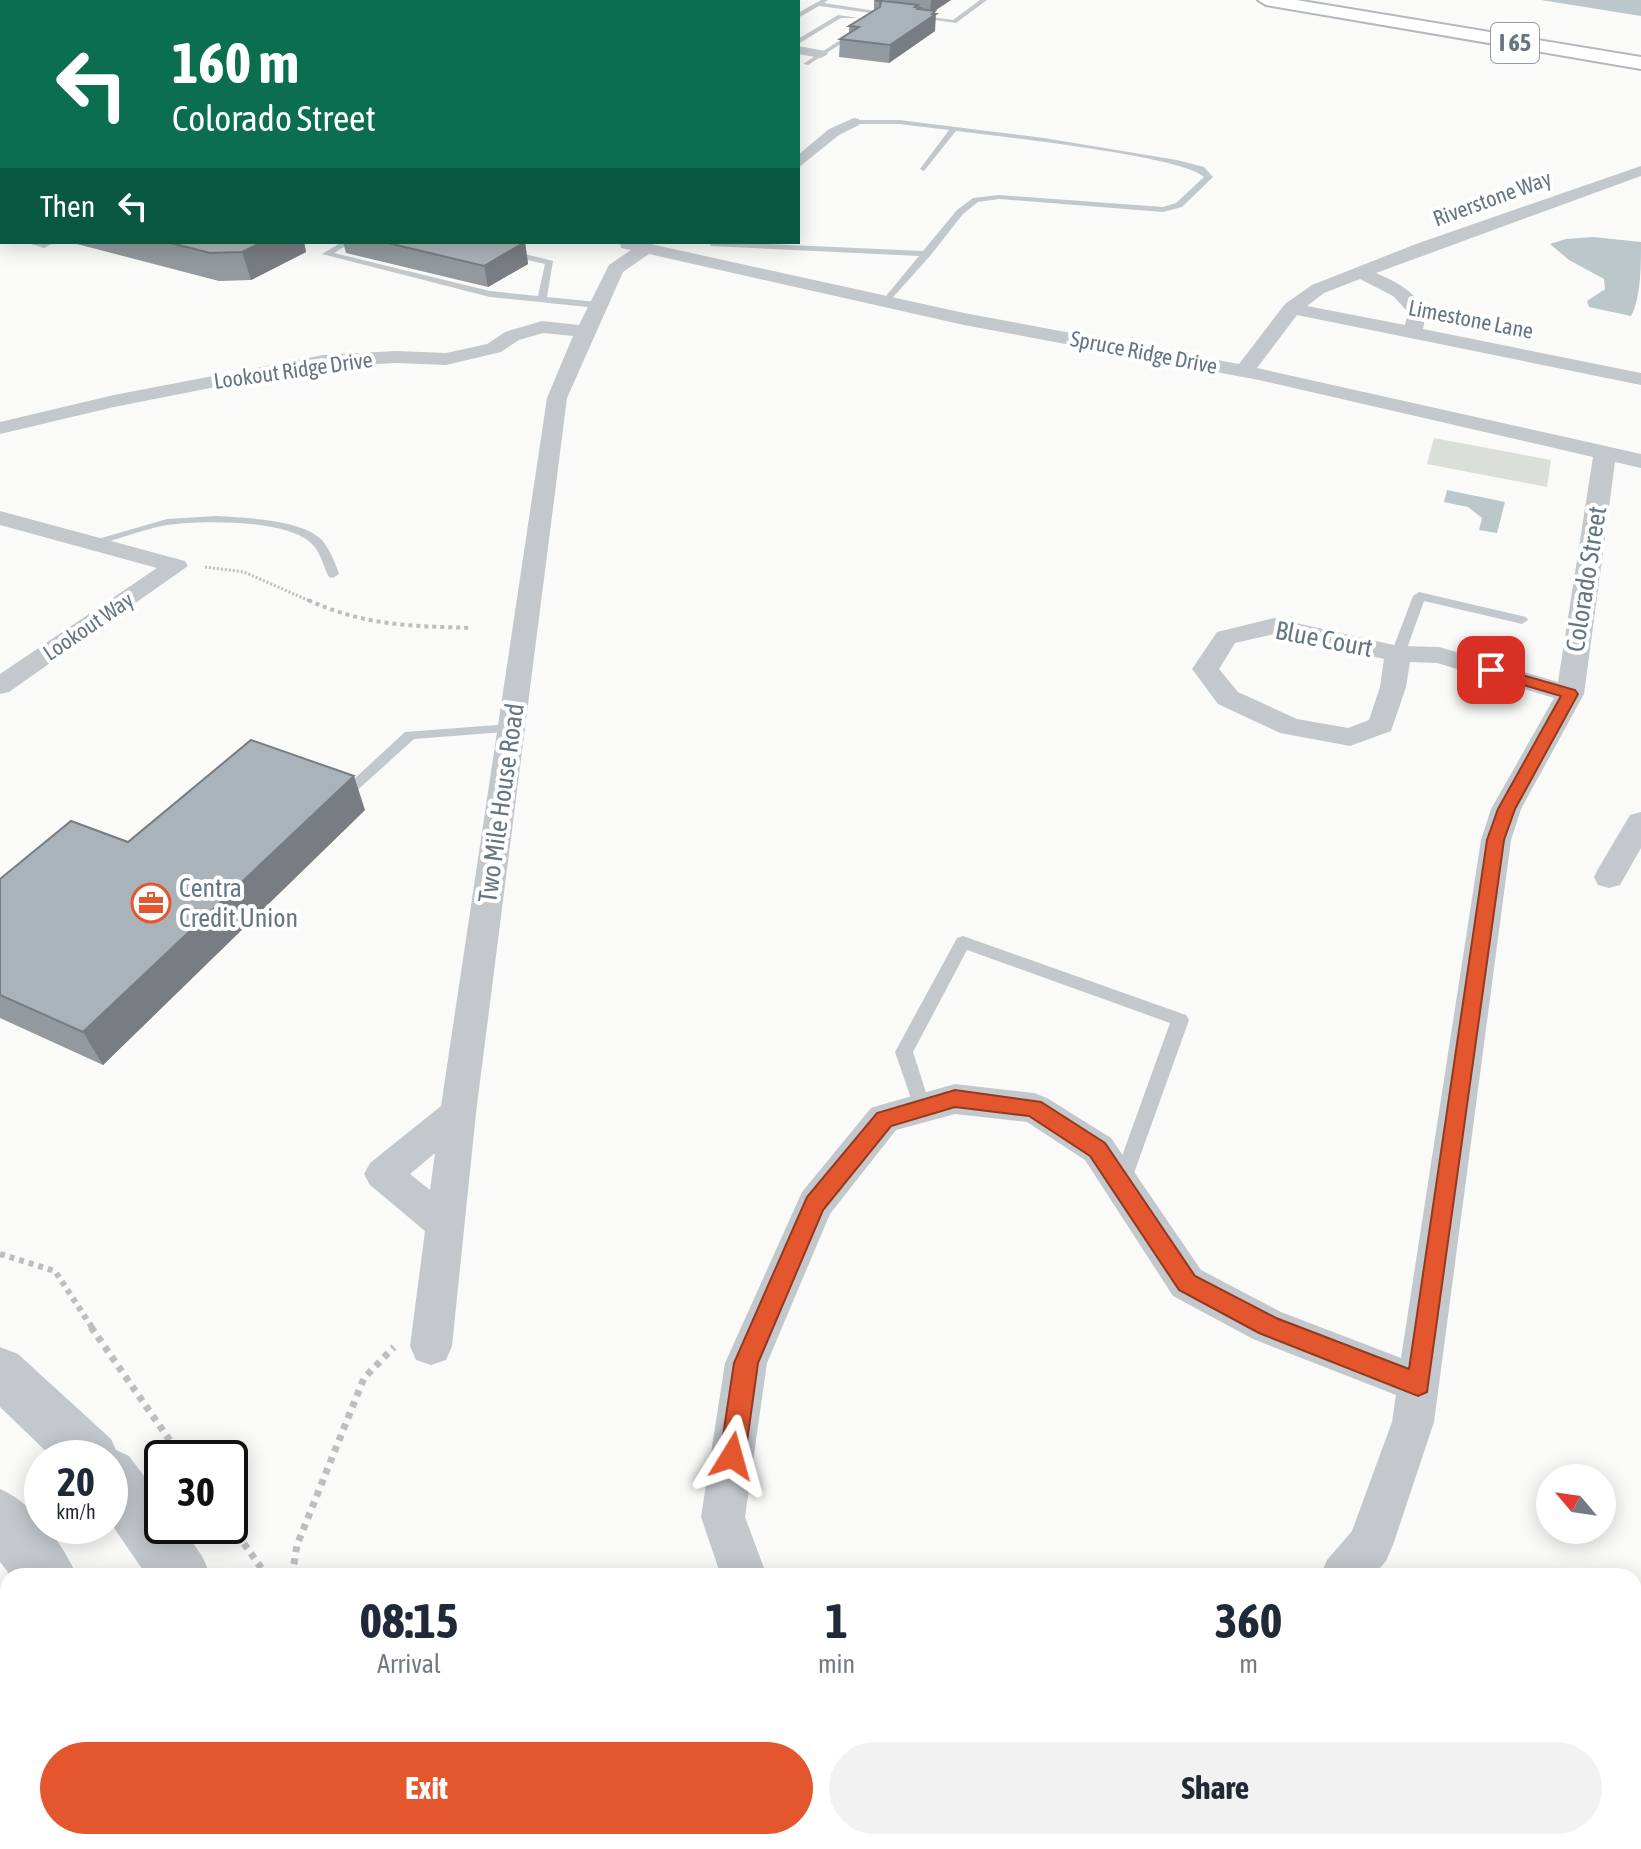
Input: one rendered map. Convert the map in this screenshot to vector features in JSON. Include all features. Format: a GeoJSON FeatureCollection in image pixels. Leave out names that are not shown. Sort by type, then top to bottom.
{"type":"FeatureCollection","features":[{"type":"Feature","properties":{"kind":"highway","name":"I 65"},"geometry":{"type":"LineString","coordinates":[[1266,0],[1641,63]]}},
{"type":"Feature","properties":{"kind":"highway","name":"I 65"},"geometry":{"type":"LineString","coordinates":[[1355,0],[1641,47]]}},
{"type":"Feature","properties":{"kind":"highway"},"geometry":{"type":"LineString","coordinates":[[1245,2],[1389,22]]}},
{"type":"Feature","properties":{"kind":"highway"},"geometry":{"type":"LineString","coordinates":[[1408,6],[1488,22]]}},
{"type":"Feature","properties":{"kind":"street"},"geometry":{"type":"LineString","coordinates":[[800,50],[821,54]]}},
{"type":"Feature","properties":{"kind":"street"},"geometry":{"type":"LineString","coordinates":[[800,161],[834,132],[854,122]]}},
{"type":"Feature","properties":{"kind":"street","name":"Riverstone Way"},"geometry":{"type":"LineString","coordinates":[[1244,371],[1292,308],[1318,289],[1641,171]]}},
{"type":"Feature","properties":{"kind":"street"},"geometry":{"type":"LineString","coordinates":[[698,260],[713,244]]}},
{"type":"Feature","properties":{"kind":"street","name":"Spruce Ridge Drive"},"geometry":{"type":"LineString","coordinates":[[633,245],[886,302],[1244,371],[1641,461]]}},
{"type":"Feature","properties":{"kind":"street","name":"Two Mile House Road"},"geometry":{"type":"LineString","coordinates":[[445,1224],[557,398],[597,305],[615,269],[633,245]]}},
{"type":"Feature","properties":{"kind":"street"},"geometry":{"type":"LineString","coordinates":[[1359,272],[1395,288],[1411,300],[1417,312],[1413,332]]}},
{"type":"Feature","properties":{"kind":"street","name":"Limestone Lane"},"geometry":{"type":"LineString","coordinates":[[1292,308],[1641,379]]}},
{"type":"Feature","properties":{"kind":"street","name":"Lookout Ridge Drive"},"geometry":{"type":"LineString","coordinates":[[0,428],[114,401],[276,369],[352,360],[446,359],[494,348],[512,336],[542,327],[585,331]]}},
{"type":"Feature","properties":{"kind":"street","name":"Colorado Street"},"geometry":{"type":"LineString","coordinates":[[1350,1568],[1370,1545],[1413,1422],[1496,840],[1506,809],[1570,694],[1605,453]]}},
{"type":"Feature","properties":{"kind":"street"},"geometry":{"type":"LineString","coordinates":[[0,518],[176,566]]}},
{"type":"Feature","properties":{"kind":"street","name":"Lookout Way"},"geometry":{"type":"LineString","coordinates":[[0,686],[176,566]]}},
{"type":"Feature","properties":{"kind":"street","name":"Blue Court"},"geometry":{"type":"LineString","coordinates":[[1398,654],[1393,687],[1381,725],[1350,737],[1290,727],[1228,698],[1205,669],[1226,637],[1274,626],[1398,654],[1439,655],[1570,694]]}},
{"type":"Feature","properties":{"kind":"street"},"geometry":{"type":"LineString","coordinates":[[1609,877],[1641,822]]}},
{"type":"Feature","properties":{"kind":"street"},"geometry":{"type":"LineString","coordinates":[[741,1568],[723,1517],[746,1363],[815,1204],[884,1119],[955,1099],[1034,1108],[1098,1149],[1187,1283],[1267,1326],[1418,1384]]}},
{"type":"Feature","properties":{"kind":"street"},"geometry":{"type":"LineString","coordinates":[[431,1346],[445,1224],[383,1174],[458,1113]]}},
{"type":"Feature","properties":{"kind":"street"},"geometry":{"type":"LineString","coordinates":[[0,1372],[73,1440]]}},
{"type":"Feature","properties":{"kind":"street"},"geometry":{"type":"LineString","coordinates":[[128,1500],[176,1568]]}},
{"type":"Feature","properties":{"kind":"street"},"geometry":{"type":"LineString","coordinates":[[0,1517],[41,1568]]}},
{"type":"Feature","properties":{"kind":"lane"},"geometry":{"type":"LineString","coordinates":[[800,15],[822,2],[954,22],[984,0]]}},
{"type":"Feature","properties":{"kind":"lane"},"geometry":{"type":"LineString","coordinates":[[800,41],[840,16],[875,21]]}},
{"type":"Feature","properties":{"kind":"lane"},"geometry":{"type":"LineString","coordinates":[[806,64],[862,28]]}},
{"type":"Feature","properties":{"kind":"lane"},"geometry":{"type":"LineString","coordinates":[[854,122],[955,128],[1177,162],[1201,169],[1209,177],[1179,205],[1163,210],[999,197],[976,200],[960,212],[886,302]]}},
{"type":"Feature","properties":{"kind":"lane"},"geometry":{"type":"LineString","coordinates":[[924,169],[955,128]]}},
{"type":"Feature","properties":{"kind":"lane"},"geometry":{"type":"LineString","coordinates":[[344,244],[326,254],[490,294],[597,305]]}},
{"type":"Feature","properties":{"kind":"lane"},"geometry":{"type":"LineString","coordinates":[[724,244],[927,254]]}},
{"type":"Feature","properties":{"kind":"lane"},"geometry":{"type":"LineString","coordinates":[[493,249],[550,263],[542,301]]}},
{"type":"Feature","properties":{"kind":"lane"},"geometry":{"type":"LineString","coordinates":[[90,543],[169,521],[212,519],[260,523],[308,535],[327,553],[333,574]]}},
{"type":"Feature","properties":{"kind":"lane"},"geometry":{"type":"LineString","coordinates":[[1398,654],[1419,596],[1522,620]]}},
{"type":"Feature","properties":{"kind":"lane"},"geometry":{"type":"LineString","coordinates":[[347,792],[410,735],[511,728]]}},
{"type":"Feature","properties":{"kind":"lane"},"geometry":{"type":"LineString","coordinates":[[922,1108],[904,1052],[963,942],[1180,1020],[1121,1182]]}},
{"type":"Feature","properties":{"kind":"path"},"geometry":{"type":"LineString","coordinates":[[176,566],[256,573],[343,615],[376,624],[472,628]]}},
{"type":"Feature","properties":{"kind":"path"},"geometry":{"type":"LineString","coordinates":[[0,1254],[55,1271],[169,1440]]}},
{"type":"Feature","properties":{"kind":"path"},"geometry":{"type":"LineString","coordinates":[[293,1568],[297,1545],[364,1378],[436,1303]]}},
{"type":"Feature","properties":{"kind":"path"},"geometry":{"type":"LineString","coordinates":[[244,1544],[261,1568]]}},
{"type":"Feature","properties":{"kind":"shaded area"},"geometry":{"type":"Polygon","coordinates":[[[1541,0],[1641,0],[1641,16],[1541,0]]]}},
{"type":"Feature","properties":{"kind":"shaded area"},"geometry":{"type":"Polygon","coordinates":[[[1593,237],[1641,242],[1639,291],[1631,316],[1589,307],[1587,301],[1605,289],[1604,279],[1569,260],[1550,244],[1593,237]]]}},
{"type":"Feature","properties":{"kind":"shaded area"},"geometry":{"type":"Polygon","coordinates":[[[1434,438],[1551,460],[1547,487],[1427,464],[1434,438]]]}},
{"type":"Feature","properties":{"kind":"shaded area"},"geometry":{"type":"Polygon","coordinates":[[[1447,490],[1505,502],[1497,533],[1479,530],[1482,518],[1468,507],[1444,502],[1447,490]]]}},
{"type":"Feature","properties":{"kind":"building"},"geometry":{"type":"Polygon","coordinates":[[[875,0],[918,5],[915,7],[935,11],[932,14],[936,14],[890,45],[840,39],[859,27],[849,26],[880,7],[881,2],[875,0]]]}},
{"type":"Feature","properties":{"kind":"building"},"geometry":{"type":"Polygon","coordinates":[[[175,244],[258,244],[242,252],[210,253],[175,244]]]}},
{"type":"Feature","properties":{"kind":"building"},"geometry":{"type":"Polygon","coordinates":[[[392,244],[522,244],[484,266],[392,244]]]}},
{"type":"Feature","properties":{"kind":"building","name":"Centra Credit Union"},"geometry":{"type":"Polygon","coordinates":[[[251,740],[354,776],[83,1032],[0,995],[0,879],[71,821],[128,842],[251,740]]]}},
{"type":"Feature","properties":{"kind":"place","name":"Centra Credit Union"},"geometry":{"type":"Point","coordinates":[151,903]}},
{"type":"Feature","properties":{"kind":"route"},"geometry":{"type":"LineString","coordinates":[[732,1456],[746,1363],[815,1204],[884,1119],[955,1099],[1034,1108],[1098,1149],[1187,1283],[1267,1326],[1418,1384],[1482,919],[1496,840],[1506,809],[1570,694],[1491,670]]}}]}
